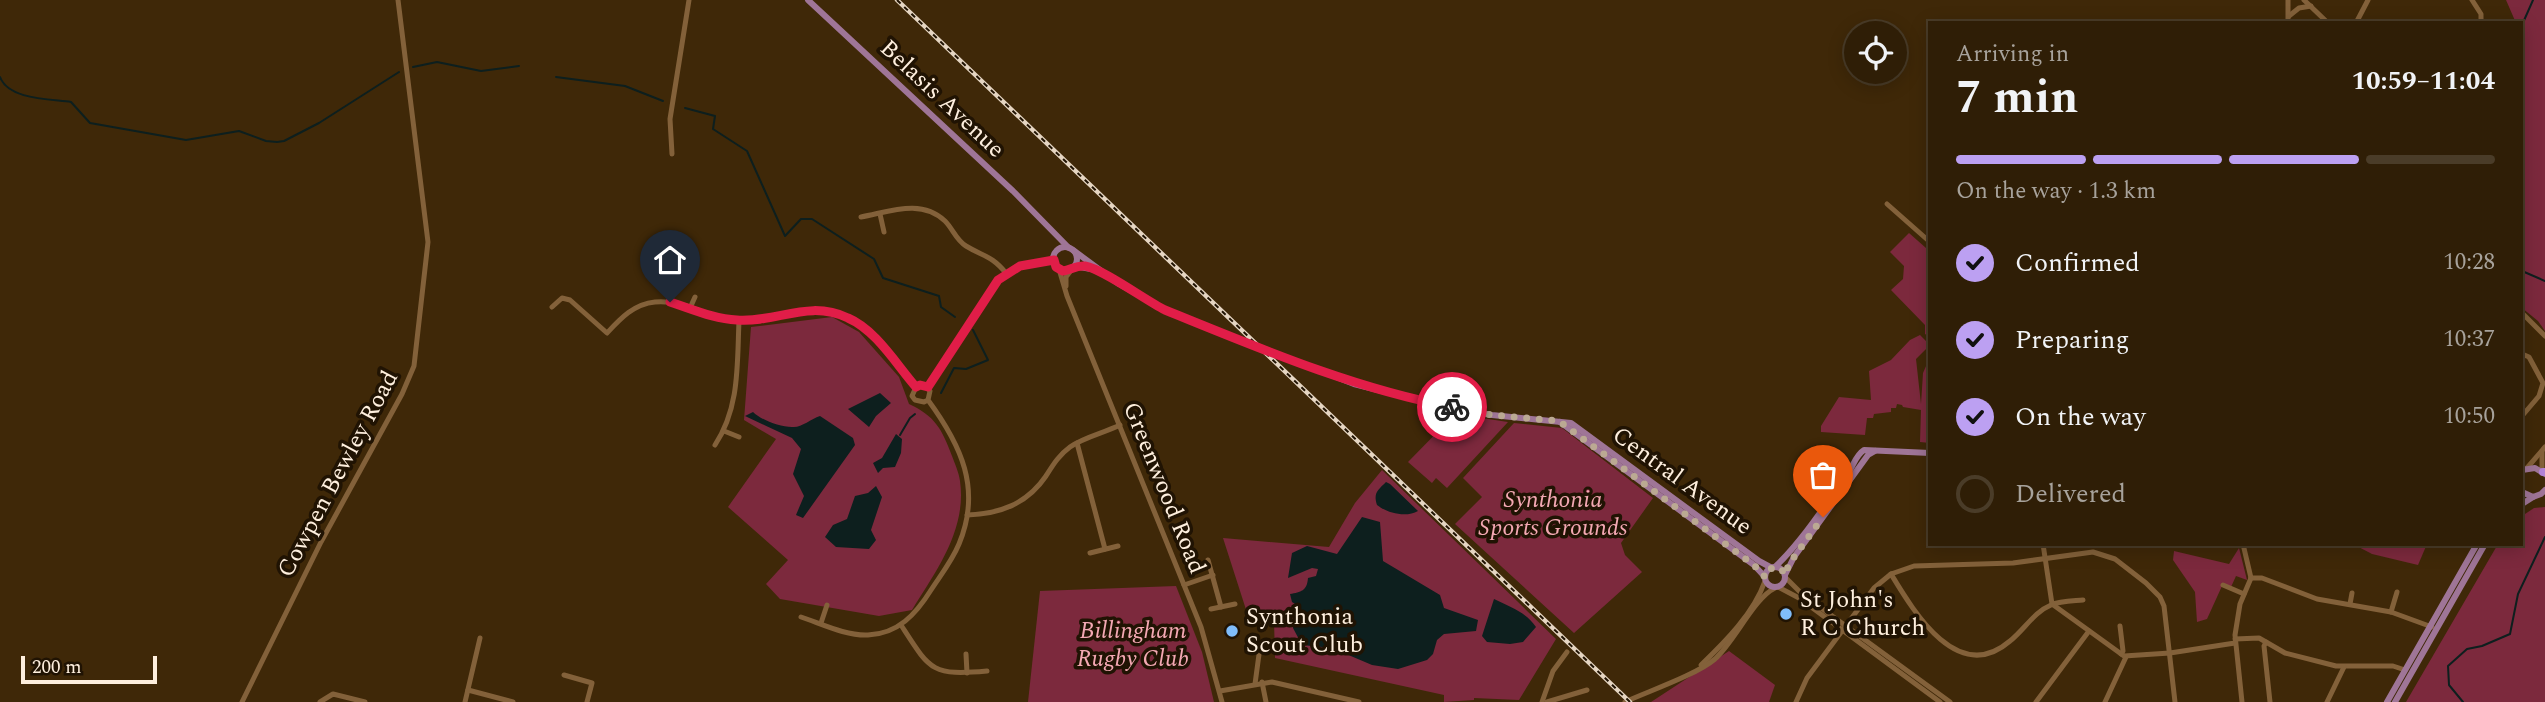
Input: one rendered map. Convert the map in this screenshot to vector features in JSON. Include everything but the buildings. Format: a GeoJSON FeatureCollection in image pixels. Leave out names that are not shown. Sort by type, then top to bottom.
{"type":"FeatureCollection","features":[{"type":"Feature","properties":{"kind":"main road","name":"Belasis Avenue"},"geometry":{"type":"LineString","coordinates":[[808,0],[1071,249],[1143,299],[1253,346],[1354,384],[1492,415],[1571,423]]}},
{"type":"Feature","properties":{"kind":"main road"},"geometry":{"type":"LineString","coordinates":[[1048,227],[1057,242],[1054,257],[1059,269],[1073,268],[1077,258],[1071,249],[1061,248],[1054,257]]}},
{"type":"Feature","properties":{"kind":"main road","name":"Belasis Avenue"},"geometry":{"type":"LineString","coordinates":[[1073,268],[1098,270]]}},
{"type":"Feature","properties":{"kind":"main road","name":"Central Avenue"},"geometry":{"type":"LineString","coordinates":[[1559,421],[1759,561],[1782,570],[1785,576]]}},
{"type":"Feature","properties":{"kind":"main road","name":"Central Avenue"},"geometry":{"type":"LineString","coordinates":[[1571,423],[1754,565],[1770,587],[1777,587]]}},
{"type":"Feature","properties":{"kind":"main road"},"geometry":{"type":"LineString","coordinates":[[1777,587],[1783,583],[1794,557],[1868,455],[1875,451]]}},
{"type":"Feature","properties":{"kind":"main road"},"geometry":{"type":"LineString","coordinates":[[1765,579],[1768,570],[1774,567],[1801,537],[1853,466],[1860,452],[1928,453]]}},
{"type":"Feature","properties":{"kind":"main road"},"geometry":{"type":"LineString","coordinates":[[2524,470],[2535,468],[2544,472]]}},
{"type":"Feature","properties":{"kind":"main road"},"geometry":{"type":"LineString","coordinates":[[2538,496],[2545,490]]}},
{"type":"Feature","properties":{"kind":"main road"},"geometry":{"type":"LineString","coordinates":[[2395,702],[2476,546]]}},
{"type":"Feature","properties":{"kind":"main road"},"geometry":{"type":"LineString","coordinates":[[2386,702],[2484,546]]}},
{"type":"Feature","properties":{"kind":"street","name":"Cowpen Bewley Road"},"geometry":{"type":"LineString","coordinates":[[242,702],[321,542],[402,394],[414,366],[428,242],[398,0]]}},
{"type":"Feature","properties":{"kind":"street"},"geometry":{"type":"LineString","coordinates":[[672,154],[670,119],[688,0]]}},
{"type":"Feature","properties":{"kind":"street"},"geometry":{"type":"LineString","coordinates":[[2288,0],[2289,19]]}},
{"type":"Feature","properties":{"kind":"street"},"geometry":{"type":"LineString","coordinates":[[2304,0],[2326,21]]}},
{"type":"Feature","properties":{"kind":"street"},"geometry":{"type":"LineString","coordinates":[[2357,21],[2368,0]]}},
{"type":"Feature","properties":{"kind":"street"},"geometry":{"type":"LineString","coordinates":[[2472,0],[2481,14],[2481,21]]}},
{"type":"Feature","properties":{"kind":"street"},"geometry":{"type":"LineString","coordinates":[[2289,19],[2298,8],[2311,6]]}},
{"type":"Feature","properties":{"kind":"street"},"geometry":{"type":"LineString","coordinates":[[1887,204],[1928,238]]}},
{"type":"Feature","properties":{"kind":"street"},"geometry":{"type":"LineString","coordinates":[[861,217],[915,208],[934,213],[948,225],[960,242],[994,259],[1006,273]]}},
{"type":"Feature","properties":{"kind":"street"},"geometry":{"type":"LineString","coordinates":[[880,214],[884,232]]}},
{"type":"Feature","properties":{"kind":"street"},"geometry":{"type":"LineString","coordinates":[[928,400],[928,387],[993,286],[1006,273],[1020,266],[1054,257]]}},
{"type":"Feature","properties":{"kind":"street"},"geometry":{"type":"LineString","coordinates":[[1066,289],[1066,277],[1073,268]]}},
{"type":"Feature","properties":{"kind":"street","name":"Greenwood Road"},"geometry":{"type":"LineString","coordinates":[[1059,269],[1208,646],[1222,702]]}},
{"type":"Feature","properties":{"kind":"street"},"geometry":{"type":"LineString","coordinates":[[690,308],[695,297]]}},
{"type":"Feature","properties":{"kind":"street"},"geometry":{"type":"LineString","coordinates":[[552,307],[562,298],[570,300],[607,333],[637,306],[653,302],[670,302],[715,317],[739,321],[762,319],[803,309],[829,311],[850,318],[869,332],[916,387]]}},
{"type":"Feature","properties":{"kind":"street"},"geometry":{"type":"LineString","coordinates":[[2523,314],[2545,335]]}},
{"type":"Feature","properties":{"kind":"street"},"geometry":{"type":"LineString","coordinates":[[715,444],[724,430],[736,395],[739,321]]}},
{"type":"Feature","properties":{"kind":"street"},"geometry":{"type":"LineString","coordinates":[[2523,354],[2529,357],[2543,383],[2539,396],[2523,415]]}},
{"type":"Feature","properties":{"kind":"street"},"geometry":{"type":"LineString","coordinates":[[928,387],[916,387],[912,396],[915,400],[928,400]]}},
{"type":"Feature","properties":{"kind":"street"},"geometry":{"type":"LineString","coordinates":[[801,617],[855,634],[867,635],[901,625],[920,607],[953,556],[967,515],[968,489],[964,461],[949,428],[928,400]]}},
{"type":"Feature","properties":{"kind":"street"},"geometry":{"type":"LineString","coordinates":[[967,515],[996,512],[1021,502],[1039,485],[1058,458],[1077,443],[1120,425]]}},
{"type":"Feature","properties":{"kind":"street"},"geometry":{"type":"LineString","coordinates":[[724,430],[739,437]]}},
{"type":"Feature","properties":{"kind":"street"},"geometry":{"type":"LineString","coordinates":[[1077,443],[1105,549]]}},
{"type":"Feature","properties":{"kind":"street"},"geometry":{"type":"LineString","coordinates":[[2524,470],[2543,449]]}},
{"type":"Feature","properties":{"kind":"street"},"geometry":{"type":"LineString","coordinates":[[2543,449],[2544,472]]}},
{"type":"Feature","properties":{"kind":"street"},"geometry":{"type":"LineString","coordinates":[[1090,553],[1118,546]]}},
{"type":"Feature","properties":{"kind":"street"},"geometry":{"type":"LineString","coordinates":[[2043,546],[2052,604],[2124,656],[2169,653],[2259,638],[2285,653],[2344,667],[2393,666],[2405,670]]}},
{"type":"Feature","properties":{"kind":"street"},"geometry":{"type":"LineString","coordinates":[[2242,702],[2235,641],[2238,613],[2251,578],[2243,546]]}},
{"type":"Feature","properties":{"kind":"street"},"geometry":{"type":"LineString","coordinates":[[1796,702],[1804,683],[1874,588],[1891,574],[1914,566],[2001,563],[2093,552],[2104,554],[2146,583],[2160,597],[2164,606],[2175,702]]}},
{"type":"Feature","properties":{"kind":"street"},"geometry":{"type":"LineString","coordinates":[[1208,560],[1221,607]]}},
{"type":"Feature","properties":{"kind":"street"},"geometry":{"type":"LineString","coordinates":[[1891,574],[1923,623],[1948,645],[1966,653],[1980,654],[1998,649],[2009,643],[2052,604],[2083,600]]}},
{"type":"Feature","properties":{"kind":"street"},"geometry":{"type":"LineString","coordinates":[[1184,585],[1213,575]]}},
{"type":"Feature","properties":{"kind":"street","name":"Central Avenue"},"geometry":{"type":"LineString","coordinates":[[1785,576],[1802,594],[1940,702]]}},
{"type":"Feature","properties":{"kind":"street"},"geometry":{"type":"LineString","coordinates":[[2251,578],[2262,578],[2317,599],[2391,612],[2433,628]]}},
{"type":"Feature","properties":{"kind":"street"},"geometry":{"type":"LineString","coordinates":[[1736,631],[1765,579]]}},
{"type":"Feature","properties":{"kind":"street"},"geometry":{"type":"LineString","coordinates":[[2223,585],[2244,594]]}},
{"type":"Feature","properties":{"kind":"street"},"geometry":{"type":"LineString","coordinates":[[1625,702],[1699,667],[1736,631],[1765,596],[1777,587]]}},
{"type":"Feature","properties":{"kind":"street","name":"Central Avenue"},"geometry":{"type":"LineString","coordinates":[[1777,587],[1845,628]]}},
{"type":"Feature","properties":{"kind":"street"},"geometry":{"type":"LineString","coordinates":[[2391,612],[2397,592]]}},
{"type":"Feature","properties":{"kind":"street"},"geometry":{"type":"LineString","coordinates":[[2350,604],[2352,593]]}},
{"type":"Feature","properties":{"kind":"street"},"geometry":{"type":"LineString","coordinates":[[1211,609],[1235,604]]}},
{"type":"Feature","properties":{"kind":"street"},"geometry":{"type":"LineString","coordinates":[[821,623],[827,605]]}},
{"type":"Feature","properties":{"kind":"street"},"geometry":{"type":"LineString","coordinates":[[901,625],[920,655],[933,668],[951,674],[987,671]]}},
{"type":"Feature","properties":{"kind":"street"},"geometry":{"type":"LineString","coordinates":[[2105,702],[2124,656],[2120,626]]}},
{"type":"Feature","properties":{"kind":"street"},"geometry":{"type":"LineString","coordinates":[[2036,702],[2089,631]]}},
{"type":"Feature","properties":{"kind":"street"},"geometry":{"type":"LineString","coordinates":[[465,702],[480,638]]}},
{"type":"Feature","properties":{"kind":"street"},"geometry":{"type":"LineString","coordinates":[[2266,642],[2263,646],[2270,702]]}},
{"type":"Feature","properties":{"kind":"street"},"geometry":{"type":"LineString","coordinates":[[1260,647],[1259,683],[1266,702]]}},
{"type":"Feature","properties":{"kind":"street"},"geometry":{"type":"LineString","coordinates":[[1544,702],[1553,671],[1567,652]]}},
{"type":"Feature","properties":{"kind":"street"},"geometry":{"type":"LineString","coordinates":[[966,654],[967,673]]}},
{"type":"Feature","properties":{"kind":"street","name":"Central Avenue"},"geometry":{"type":"LineString","coordinates":[[1892,663],[1949,701]]}},
{"type":"Feature","properties":{"kind":"street"},"geometry":{"type":"LineString","coordinates":[[2327,702],[2344,667]]}},
{"type":"Feature","properties":{"kind":"street"},"geometry":{"type":"LineString","coordinates":[[564,675],[592,683],[587,702]]}},
{"type":"Feature","properties":{"kind":"street"},"geometry":{"type":"LineString","coordinates":[[1220,691],[1272,682],[1359,702]]}},
{"type":"Feature","properties":{"kind":"street"},"geometry":{"type":"LineString","coordinates":[[468,690],[513,702]]}},
{"type":"Feature","properties":{"kind":"street"},"geometry":{"type":"LineString","coordinates":[[1544,702],[1587,690]]}},
{"type":"Feature","properties":{"kind":"street"},"geometry":{"type":"LineString","coordinates":[[320,702],[333,694],[365,702]]}},
{"type":"Feature","properties":{"kind":"green space"},"geometry":{"type":"Polygon","coordinates":[[[2506,0],[2545,0],[2545,331],[2523,309],[2523,21],[2515,21],[2506,0]]]}},
{"type":"Feature","properties":{"kind":"green space"},"geometry":{"type":"Polygon","coordinates":[[[1909,233],[1926,248],[1928,336],[1925,334],[1925,325],[1891,290],[1903,279],[1904,266],[1890,252],[1909,233]]]}},
{"type":"Feature","properties":{"kind":"green space"},"geometry":{"type":"Polygon","coordinates":[[[832,317],[859,332],[899,377],[909,404],[925,413],[941,431],[959,475],[961,499],[954,533],[940,565],[912,610],[879,616],[780,599],[766,584],[788,560],[728,507],[776,439],[744,420],[751,327],[832,317]]]}},
{"type":"Feature","properties":{"kind":"green space"},"geometry":{"type":"Polygon","coordinates":[[[1920,335],[1928,343],[1928,347],[1916,359],[1921,404],[1923,373],[1928,362],[1928,443],[1920,442],[1921,410],[1897,404],[1896,408],[1891,408],[1891,412],[1874,414],[1873,418],[1867,418],[1865,435],[1821,432],[1821,426],[1839,397],[1871,400],[1869,371],[1891,360],[1910,340],[1920,335]]]}},
{"type":"Feature","properties":{"kind":"green space"},"geometry":{"type":"Polygon","coordinates":[[[1455,414],[1508,422],[1447,488],[1436,478],[1432,483],[1408,462],[1455,414]]]}},
{"type":"Feature","properties":{"kind":"green space","name":"Synthonia Sports Grounds"},"geometry":{"type":"Polygon","coordinates":[[[1514,423],[1562,428],[1653,498],[1621,543],[1625,555],[1642,572],[1574,633],[1455,524],[1482,497],[1463,478],[1514,423]]]}},
{"type":"Feature","properties":{"kind":"green space"},"geometry":{"type":"Polygon","coordinates":[[[1382,470],[1556,639],[1519,700],[1474,698],[1444,702],[1444,695],[1275,658],[1274,621],[1250,622],[1223,538],[1329,547],[1355,503],[1382,470]]]}},
{"type":"Feature","properties":{"kind":"green space"},"geometry":{"type":"Polygon","coordinates":[[[2545,507],[2545,702],[2406,702],[2497,546],[2523,546],[2523,515],[2534,508],[2545,507]]]}},
{"type":"Feature","properties":{"kind":"green space"},"geometry":{"type":"Polygon","coordinates":[[[2357,546],[2426,546],[2418,565],[2372,554],[2357,546]]]}},
{"type":"Feature","properties":{"kind":"green space"},"geometry":{"type":"Polygon","coordinates":[[[2239,548],[2247,580],[2236,576],[2231,587],[2222,586],[2207,619],[2197,622],[2195,592],[2173,560],[2174,551],[2229,564],[2239,548]]]}},
{"type":"Feature","properties":{"kind":"green space","name":"Billingham Rugby Club"},"geometry":{"type":"Polygon","coordinates":[[[1176,586],[1202,652],[1214,702],[1028,702],[1040,591],[1176,586]]]}},
{"type":"Feature","properties":{"kind":"green space"},"geometry":{"type":"Polygon","coordinates":[[[1729,651],[1775,685],[1769,702],[1651,702],[1729,651]]]}},
{"type":"Feature","properties":{"kind":"shaded area"},"geometry":{"type":"Polygon","coordinates":[[[880,393],[891,403],[876,416],[869,427],[848,409],[880,393]]]}},
{"type":"Feature","properties":{"kind":"shaded area"},"geometry":{"type":"Polygon","coordinates":[[[753,412],[766,421],[789,427],[800,426],[820,416],[853,438],[855,445],[803,518],[796,515],[804,496],[793,474],[801,449],[792,438],[745,416],[753,412]]]}},
{"type":"Feature","properties":{"kind":"shaded area"},"geometry":{"type":"Polygon","coordinates":[[[896,434],[902,439],[901,453],[895,467],[883,468],[878,473],[873,463],[882,458],[896,434]]]}},
{"type":"Feature","properties":{"kind":"shaded area"},"geometry":{"type":"Polygon","coordinates":[[[1386,482],[1418,511],[1397,514],[1377,505],[1376,495],[1386,482]]]}},
{"type":"Feature","properties":{"kind":"shaded area"},"geometry":{"type":"Polygon","coordinates":[[[876,486],[882,497],[871,530],[876,540],[869,549],[836,547],[825,537],[833,525],[847,519],[855,496],[868,493],[876,486]]]}},
{"type":"Feature","properties":{"kind":"shaded area"},"geometry":{"type":"Polygon","coordinates":[[[1362,517],[1380,522],[1383,561],[1440,595],[1444,608],[1478,620],[1476,631],[1444,634],[1437,640],[1433,654],[1427,660],[1398,669],[1372,665],[1332,648],[1302,645],[1293,628],[1295,604],[1290,594],[1303,590],[1308,578],[1316,576],[1318,569],[1312,568],[1288,578],[1292,553],[1307,546],[1337,554],[1362,517]]]}},
{"type":"Feature","properties":{"kind":"shaded area"},"geometry":{"type":"Polygon","coordinates":[[[1494,599],[1523,614],[1536,627],[1523,642],[1487,642],[1482,636],[1494,599]]]}},
{"type":"Feature","properties":{"kind":"waterway"},"geometry":{"type":"LineString","coordinates":[[2523,23],[2533,0]]}},
{"type":"Feature","properties":{"kind":"waterway"},"geometry":{"type":"LineString","coordinates":[[413,67],[437,62],[481,71],[519,66]]}},
{"type":"Feature","properties":{"kind":"waterway"},"geometry":{"type":"LineString","coordinates":[[0,77],[5,85],[21,94],[71,102],[90,123],[186,140],[239,131],[277,142],[319,123],[399,72]]}},
{"type":"Feature","properties":{"kind":"waterway"},"geometry":{"type":"LineString","coordinates":[[556,77],[625,86],[663,101]]}},
{"type":"Feature","properties":{"kind":"waterway"},"geometry":{"type":"LineString","coordinates":[[685,108],[715,116],[713,129],[747,151],[785,236],[801,219],[812,219],[874,259],[883,278],[939,296],[941,307],[955,317]]}},
{"type":"Feature","properties":{"kind":"waterway"},"geometry":{"type":"LineString","coordinates":[[2523,271],[2545,281]]}},
{"type":"Feature","properties":{"kind":"waterway"},"geometry":{"type":"LineString","coordinates":[[941,393],[954,368],[966,369],[988,360],[973,330]]}},
{"type":"Feature","properties":{"kind":"waterway"},"geometry":{"type":"LineString","coordinates":[[900,435],[915,414]]}},
{"type":"Feature","properties":{"kind":"waterway"},"geometry":{"type":"LineString","coordinates":[[2463,702],[2449,685],[2448,666],[2467,649],[2482,646],[2510,634],[2518,594],[2545,537]]}},
{"type":"Feature","properties":{"kind":"railway"},"geometry":{"type":"LineString","coordinates":[[897,0],[1630,702]]}},
{"type":"Feature","properties":{"kind":"way so far"},"geometry":{"type":"LineString","coordinates":[[1452,407],[1492,415],[1559,421],[1754,565],[1765,577],[1768,570],[1775,567],[1785,575],[1789,564],[1823,517]]}},
{"type":"Feature","properties":{"kind":"place","name":"St John's R C Church"},"geometry":{"type":"Point","coordinates":[1786,614]}},
{"type":"Feature","properties":{"kind":"place","name":"Synthonia Scout Club"},"geometry":{"type":"Point","coordinates":[1232,631]}},
{"type":"Feature","properties":{"kind":"route"},"geometry":{"type":"LineString","coordinates":[[670,302],[715,317],[739,321],[762,319],[803,309],[829,311],[850,318],[869,332],[916,387],[928,387],[951,348],[998,280],[1020,266],[1054,260],[1056,267],[1063,271],[1075,266],[1098,270],[1165,310],[1310,368],[1354,384],[1452,407]]}}]}
